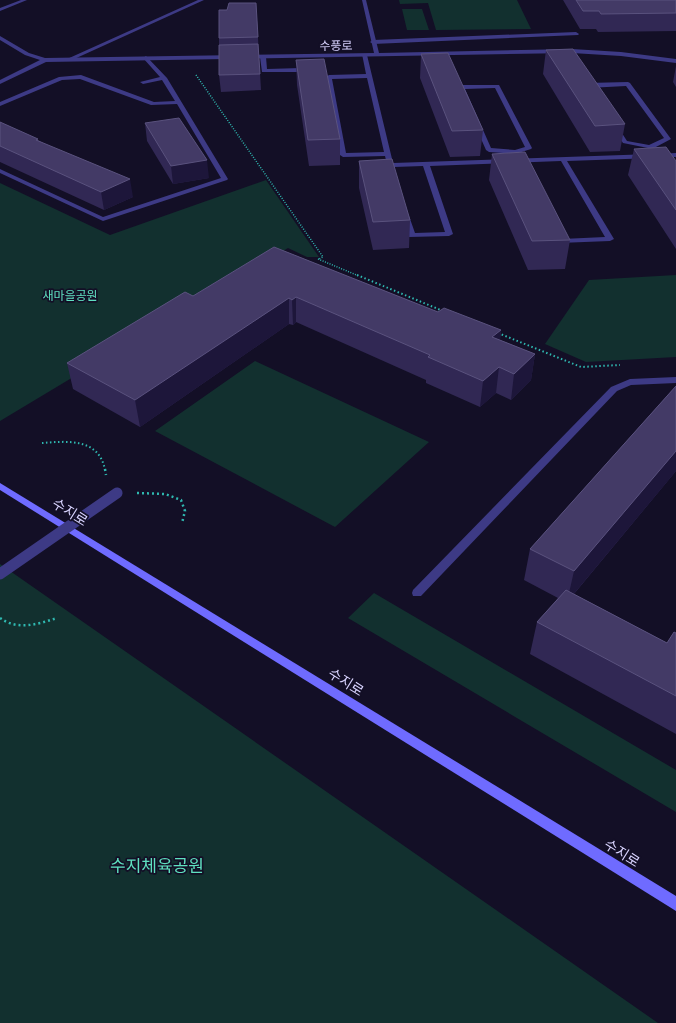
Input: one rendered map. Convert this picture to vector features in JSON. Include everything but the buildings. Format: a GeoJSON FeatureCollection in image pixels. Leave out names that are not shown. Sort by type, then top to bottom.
{"type":"FeatureCollection","features":[{"type":"Feature","properties":{"kind":"main road","name":"수지로"},"geometry":{"type":"LineString","coordinates":[[0,486],[676,904]]}},
{"type":"Feature","properties":{"kind":"street"},"geometry":{"type":"LineString","coordinates":[[0,10],[23,0]]}},
{"type":"Feature","properties":{"kind":"street"},"geometry":{"type":"LineString","coordinates":[[70,59],[202,0]]}},
{"type":"Feature","properties":{"kind":"street"},"geometry":{"type":"LineString","coordinates":[[364,0],[377,55]]}},
{"type":"Feature","properties":{"kind":"street"},"geometry":{"type":"LineString","coordinates":[[373,42],[576,34]]}},
{"type":"Feature","properties":{"kind":"street","name":"수풍로"},"geometry":{"type":"LineString","coordinates":[[0,38],[27,54],[45,60],[578,51],[645,56],[676,61]]}},
{"type":"Feature","properties":{"kind":"street"},"geometry":{"type":"LineString","coordinates":[[364,55],[394,179]]}},
{"type":"Feature","properties":{"kind":"street"},"geometry":{"type":"LineString","coordinates":[[263,57],[264,71],[301,70]]}},
{"type":"Feature","properties":{"kind":"street"},"geometry":{"type":"LineString","coordinates":[[0,171],[103,219],[225,179],[164,78],[146,58]]}},
{"type":"Feature","properties":{"kind":"street"},"geometry":{"type":"LineString","coordinates":[[0,82],[45,60]]}},
{"type":"Feature","properties":{"kind":"street"},"geometry":{"type":"LineString","coordinates":[[369,76],[329,77],[343,155],[388,154]]}},
{"type":"Feature","properties":{"kind":"street"},"geometry":{"type":"LineString","coordinates":[[0,104],[61,78],[81,77],[153,104],[179,102]]}},
{"type":"Feature","properties":{"kind":"street"},"geometry":{"type":"LineString","coordinates":[[143,82],[164,78]]}},
{"type":"Feature","properties":{"kind":"street"},"geometry":{"type":"LineString","coordinates":[[591,91],[587,85],[628,84],[668,139],[650,147],[625,142],[612,123]]}},
{"type":"Feature","properties":{"kind":"street"},"geometry":{"type":"LineString","coordinates":[[496,86],[529,148],[515,152],[490,150],[461,87],[496,86]]}},
{"type":"Feature","properties":{"kind":"street"},"geometry":{"type":"LineString","coordinates":[[650,147],[664,166]]}},
{"type":"Feature","properties":{"kind":"street"},"geometry":{"type":"LineString","coordinates":[[515,152],[521,163]]}},
{"type":"Feature","properties":{"kind":"street"},"geometry":{"type":"LineString","coordinates":[[390,165],[521,163],[562,159],[676,155]]}},
{"type":"Feature","properties":{"kind":"street"},"geometry":{"type":"LineString","coordinates":[[556,234],[559,241],[610,239],[562,159]]}},
{"type":"Feature","properties":{"kind":"street"},"geometry":{"type":"LineString","coordinates":[[403,207],[412,235],[449,234],[426,164]]}},
{"type":"Feature","properties":{"kind":"street"},"geometry":{"type":"LineString","coordinates":[[417,593],[614,389],[630,382],[676,380]]}},
{"type":"Feature","properties":{"kind":"street"},"geometry":{"type":"LineString","coordinates":[[0,574],[117,493]]}},
{"type":"Feature","properties":{"kind":"path"},"geometry":{"type":"LineString","coordinates":[[184,58],[323,257],[318,259],[450,313]]}},
{"type":"Feature","properties":{"kind":"path"},"geometry":{"type":"LineString","coordinates":[[493,331],[581,367],[621,365]]}},
{"type":"Feature","properties":{"kind":"path"},"geometry":{"type":"LineString","coordinates":[[42,443],[69,441],[87,445],[100,453],[106,465],[106,479],[117,493],[165,494],[181,500],[185,511],[182,523]]}},
{"type":"Feature","properties":{"kind":"path"},"geometry":{"type":"LineString","coordinates":[[0,618],[6,623],[28,625],[57,618]]}},
{"type":"Feature","properties":{"kind":"green space"},"geometry":{"type":"Polygon","coordinates":[[[399,0],[517,0],[531,29],[436,30],[428,3],[400,4],[399,0]]]}},
{"type":"Feature","properties":{"kind":"green space"},"geometry":{"type":"Polygon","coordinates":[[[402,9],[422,9],[429,30],[407,30],[402,9]]]}},
{"type":"Feature","properties":{"kind":"green space","name":"새마을공원"},"geometry":{"type":"Polygon","coordinates":[[[266,180],[319,257],[307,257],[288,248],[0,421],[0,183],[110,235],[266,180]]]}},
{"type":"Feature","properties":{"kind":"green space"},"geometry":{"type":"Polygon","coordinates":[[[676,275],[676,357],[586,362],[545,344],[589,280],[676,275]]]}},
{"type":"Feature","properties":{"kind":"green space"},"geometry":{"type":"Polygon","coordinates":[[[255,361],[429,442],[335,527],[155,431],[255,361]]]}},
{"type":"Feature","properties":{"kind":"green space","name":"수지체육공원"},"geometry":{"type":"Polygon","coordinates":[[[0,564],[658,1023],[0,1023],[0,564]]]}},
{"type":"Feature","properties":{"kind":"green space"},"geometry":{"type":"Polygon","coordinates":[[[374,593],[676,770],[676,812],[348,618],[374,593]]]}}]}
